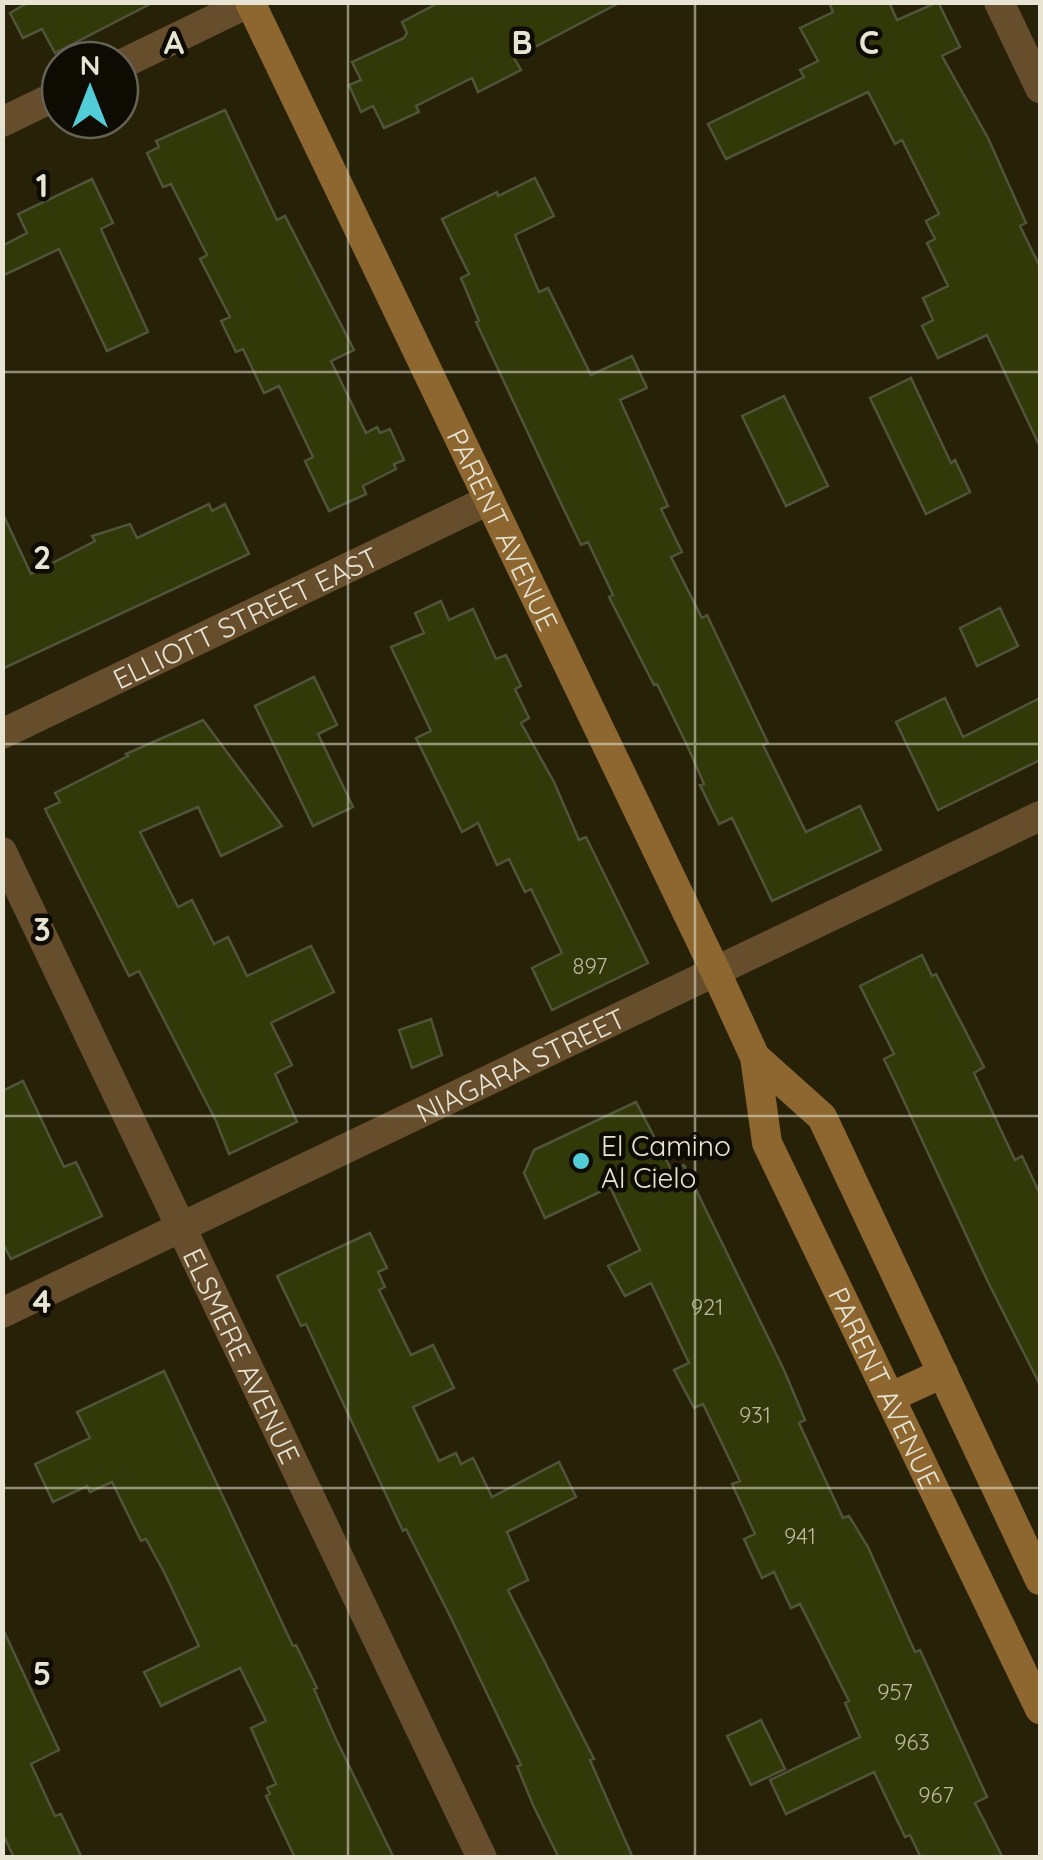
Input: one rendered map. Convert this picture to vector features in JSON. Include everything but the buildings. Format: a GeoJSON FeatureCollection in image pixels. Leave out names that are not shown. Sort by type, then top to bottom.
{"type":"FeatureCollection","features":[{"type":"Feature","properties":{"kind":"street"},"geometry":{"type":"LineString","coordinates":[[999,2],[1040,88]]}},
{"type":"Feature","properties":{"kind":"street"},"geometry":{"type":"LineString","coordinates":[[140,55],[250,3]]}},
{"type":"Feature","properties":{"kind":"street","name":"PARENT AVENUE"},"geometry":{"type":"LineString","coordinates":[[250,3],[755,1056],[767,1143],[1039,1703]]}},
{"type":"Feature","properties":{"kind":"street"},"geometry":{"type":"LineString","coordinates":[[2,122],[40,104]]}},
{"type":"Feature","properties":{"kind":"street","name":"ELLIOTT STREET EAST"},"geometry":{"type":"LineString","coordinates":[[2,734],[489,500]]}},
{"type":"Feature","properties":{"kind":"street","name":"NIAGARA STREET"},"geometry":{"type":"LineString","coordinates":[[2,1313],[1040,816]]}},
{"type":"Feature","properties":{"kind":"street","name":"ELSMERE AVENUE"},"geometry":{"type":"LineString","coordinates":[[2,852],[482,1858]]}},
{"type":"Feature","properties":{"kind":"street","name":"PARENT AVENUE"},"geometry":{"type":"LineString","coordinates":[[755,1056],[822,1117],[1040,1580]]}},
{"type":"Feature","properties":{"kind":"street"},"geometry":{"type":"LineString","coordinates":[[890,1396],[942,1373]]}},
{"type":"Feature","properties":{"kind":"place","name":"El Camino Al Cielo"},"geometry":{"type":"Point","coordinates":[581,1161]}}]}
